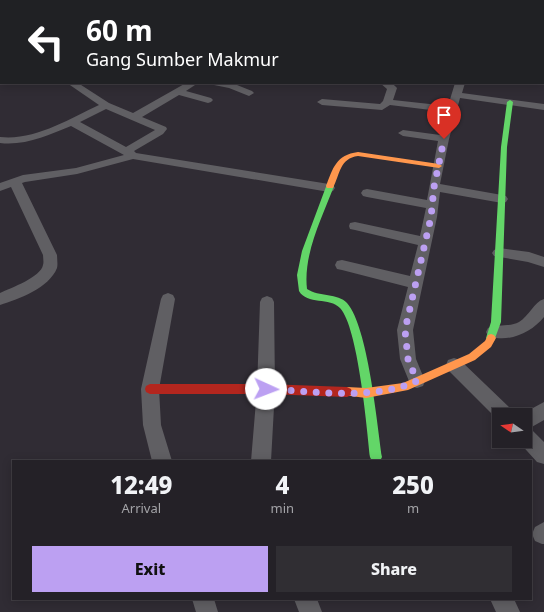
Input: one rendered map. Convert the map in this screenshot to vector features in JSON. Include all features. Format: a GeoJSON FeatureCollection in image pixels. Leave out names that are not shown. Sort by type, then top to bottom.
{"type":"FeatureCollection","features":[{"type":"Feature","properties":{"kind":"street"},"geometry":{"type":"LineString","coordinates":[[0,187],[49,174],[77,171],[129,153],[162,129],[106,105],[74,84]]}},
{"type":"Feature","properties":{"kind":"street"},"geometry":{"type":"LineString","coordinates":[[134,117],[191,84]]}},
{"type":"Feature","properties":{"kind":"street"},"geometry":{"type":"LineString","coordinates":[[222,84],[232,86],[249,93]]}},
{"type":"Feature","properties":{"kind":"street"},"geometry":{"type":"LineString","coordinates":[[322,102],[374,108],[382,107],[388,102],[392,88],[386,84]]}},
{"type":"Feature","properties":{"kind":"street"},"geometry":{"type":"LineString","coordinates":[[417,381],[408,359],[405,330],[425,242],[444,139],[458,89],[510,102],[544,107]]}},
{"type":"Feature","properties":{"kind":"street"},"geometry":{"type":"LineString","coordinates":[[178,92],[208,100]]}},
{"type":"Feature","properties":{"kind":"street"},"geometry":{"type":"LineString","coordinates":[[388,102],[453,110]]}},
{"type":"Feature","properties":{"kind":"street"},"geometry":{"type":"LineString","coordinates":[[150,389],[266,389],[366,393],[404,387],[472,357],[488,344],[494,332],[496,322],[504,147],[510,102]]}},
{"type":"Feature","properties":{"kind":"street"},"geometry":{"type":"LineString","coordinates":[[0,140],[20,140],[72,122],[106,105]]}},
{"type":"Feature","properties":{"kind":"street"},"geometry":{"type":"LineString","coordinates":[[72,122],[129,153],[329,188]]}},
{"type":"Feature","properties":{"kind":"street"},"geometry":{"type":"LineString","coordinates":[[403,133],[444,139]]}},
{"type":"Feature","properties":{"kind":"street"},"geometry":{"type":"LineString","coordinates":[[376,457],[359,341],[348,310],[342,304],[308,295],[303,291],[301,275],[306,251],[341,160],[349,154],[439,166]]}},
{"type":"Feature","properties":{"kind":"street"},"geometry":{"type":"LineString","coordinates":[[0,299],[29,287],[40,279],[50,267],[50,255],[15,182]]}},
{"type":"Feature","properties":{"kind":"street"},"geometry":{"type":"LineString","coordinates":[[434,187],[502,199]]}},
{"type":"Feature","properties":{"kind":"street"},"geometry":{"type":"LineString","coordinates":[[367,193],[432,206]]}},
{"type":"Feature","properties":{"kind":"street"},"geometry":{"type":"LineString","coordinates":[[355,226],[425,242]]}},
{"type":"Feature","properties":{"kind":"street"},"geometry":{"type":"LineString","coordinates":[[499,253],[529,257],[544,262]]}},
{"type":"Feature","properties":{"kind":"street"},"geometry":{"type":"LineString","coordinates":[[342,265],[415,283]]}},
{"type":"Feature","properties":{"kind":"street"},"geometry":{"type":"LineString","coordinates":[[162,460],[152,424],[150,389],[168,299]]}},
{"type":"Feature","properties":{"kind":"street"},"geometry":{"type":"LineString","coordinates":[[261,460],[266,389],[267,302]]}},
{"type":"Feature","properties":{"kind":"street"},"geometry":{"type":"LineString","coordinates":[[494,332],[516,330],[527,324],[542,310],[544,305]]}},
{"type":"Feature","properties":{"kind":"street"},"geometry":{"type":"LineString","coordinates":[[454,365],[498,408]]}},
{"type":"Feature","properties":{"kind":"street"},"geometry":{"type":"LineString","coordinates":[[532,418],[544,410]]}},
{"type":"Feature","properties":{"kind":"street"},"geometry":{"type":"LineString","coordinates":[[532,443],[544,454]]}},
{"type":"Feature","properties":{"kind":"street"},"geometry":{"type":"LineString","coordinates":[[202,600],[207,612]]}},
{"type":"Feature","properties":{"kind":"street"},"geometry":{"type":"LineString","coordinates":[[305,600],[311,612]]}},
{"type":"Feature","properties":{"kind":"street"},"geometry":{"type":"LineString","coordinates":[[502,600],[509,612]]}},
{"type":"Feature","properties":{"kind":"traffic: fast"},"geometry":{"type":"LineString","coordinates":[[491,338],[496,322],[504,147],[510,102]]}},
{"type":"Feature","properties":{"kind":"traffic: fast"},"geometry":{"type":"LineString","coordinates":[[330,186],[306,251],[301,275],[303,291],[312,296],[339,302],[349,314],[355,331],[365,376],[376,457]]}},
{"type":"Feature","properties":{"kind":"traffic: slow"},"geometry":{"type":"LineString","coordinates":[[330,186],[339,164],[342,160],[351,155],[358,154],[439,166]]}},
{"type":"Feature","properties":{"kind":"traffic: slow"},"geometry":{"type":"LineString","coordinates":[[347,392],[366,393],[404,387],[472,357],[488,344],[491,338]]}},
{"type":"Feature","properties":{"kind":"traffic: jam"},"geometry":{"type":"LineString","coordinates":[[150,389],[266,389],[347,392]]}},
{"type":"Feature","properties":{"kind":"route"},"geometry":{"type":"LineString","coordinates":[[266,389],[366,393],[404,387],[417,381],[408,359],[405,330],[431,217],[434,187],[444,139]]}}]}
